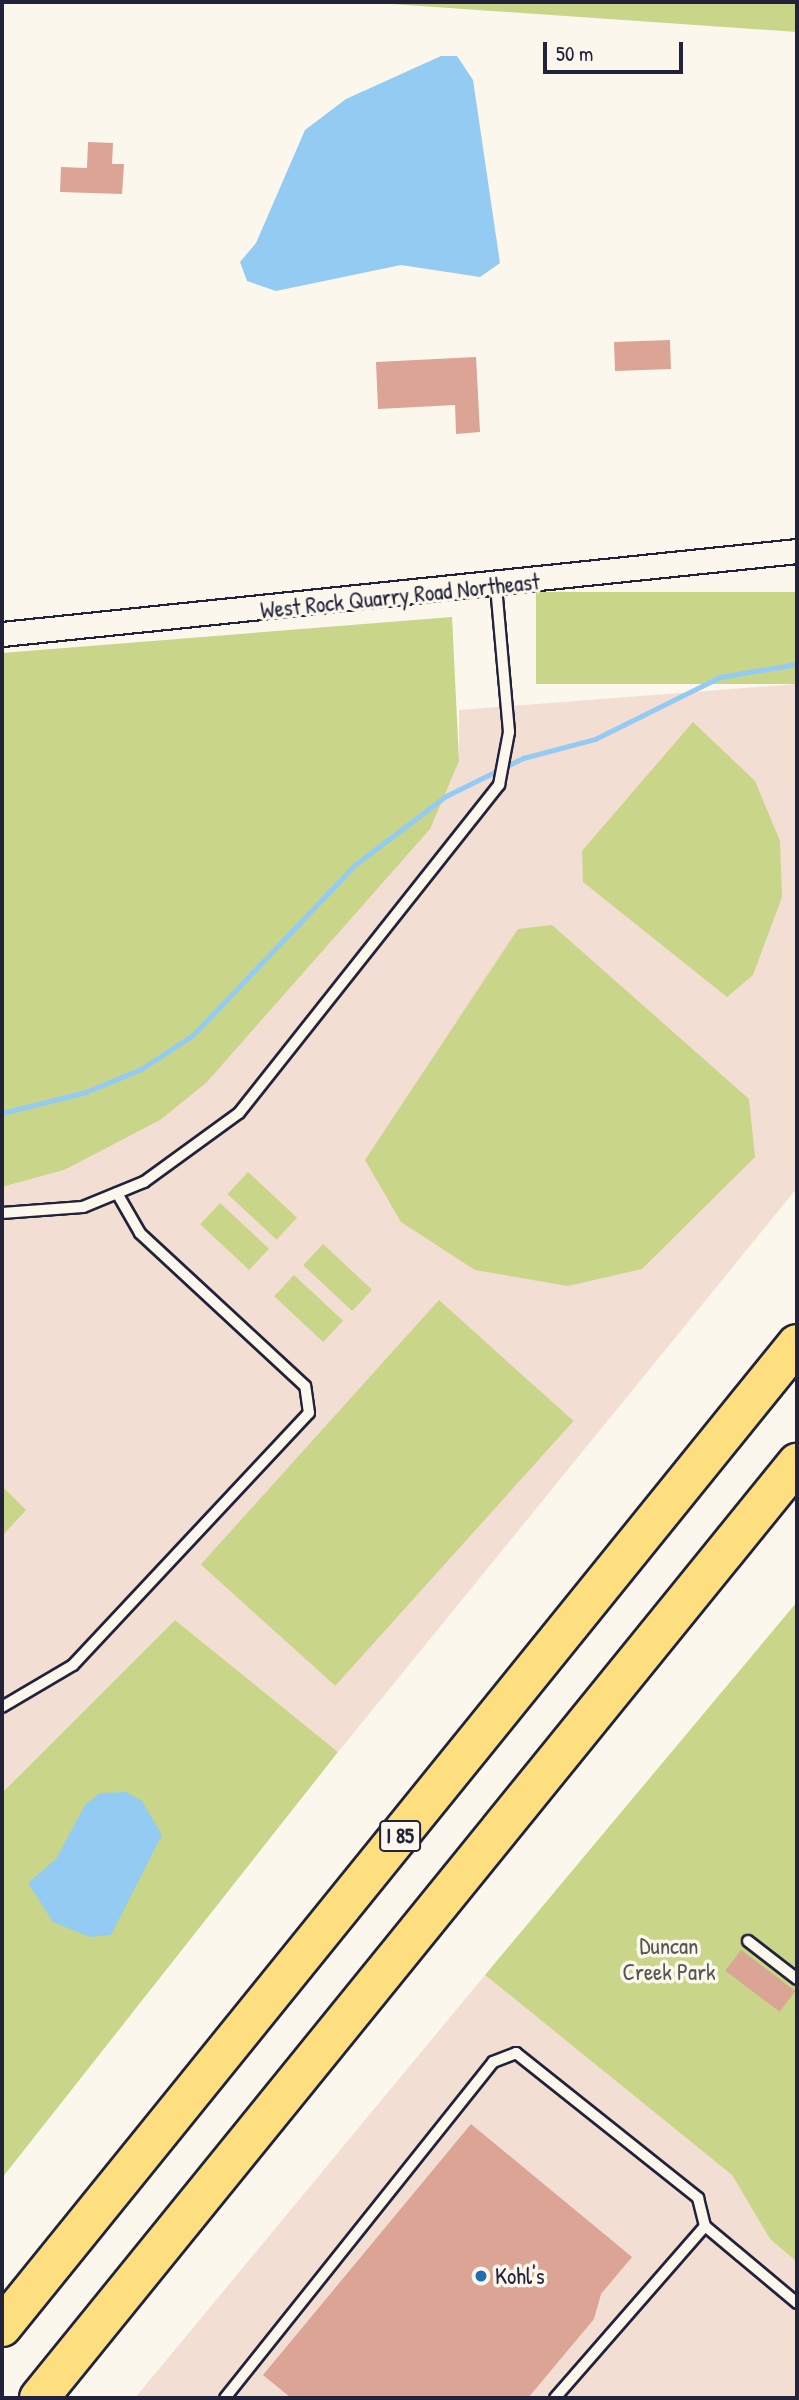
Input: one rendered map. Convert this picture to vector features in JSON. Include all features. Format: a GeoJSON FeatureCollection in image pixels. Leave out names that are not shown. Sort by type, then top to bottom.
{"type":"FeatureCollection","features":[{"type":"Feature","properties":{"kind":"highway","name":"I 85"},"geometry":{"type":"LineString","coordinates":[[2,2327],[797,1344]]}},
{"type":"Feature","properties":{"kind":"highway"},"geometry":{"type":"LineString","coordinates":[[40,2398],[797,1463]]}},
{"type":"Feature","properties":{"kind":"street","name":"West Rock Quarry Road Northeast"},"geometry":{"type":"LineString","coordinates":[[2,634],[496,586],[797,551]]}},
{"type":"Feature","properties":{"kind":"lane"},"geometry":{"type":"LineString","coordinates":[[2,1213],[83,1207],[144,1182],[239,1113],[499,785],[509,732],[496,586]]}},
{"type":"Feature","properties":{"kind":"lane"},"geometry":{"type":"LineString","coordinates":[[2,1707],[73,1664],[309,1413],[305,1386],[140,1233],[117,1193]]}},
{"type":"Feature","properties":{"kind":"lane"},"geometry":{"type":"LineString","coordinates":[[748,1941],[797,1979]]}},
{"type":"Feature","properties":{"kind":"lane"},"geometry":{"type":"LineString","coordinates":[[225,2398],[493,2062],[516,2053],[698,2198],[705,2226],[797,2303]]}},
{"type":"Feature","properties":{"kind":"lane"},"geometry":{"type":"LineString","coordinates":[[555,2398],[705,2226]]}},
{"type":"Feature","properties":{"kind":"shaded area"},"geometry":{"type":"Polygon","coordinates":[[[797,684],[797,1188],[338,1752],[175,1620],[2,1793],[2,1187],[64,1170],[459,761],[459,710],[797,684]]]}},
{"type":"Feature","properties":{"kind":"shaded area"},"geometry":{"type":"Polygon","coordinates":[[[485,1975],[732,2175],[770,2239],[797,2262],[797,2398],[135,2398],[485,1975]]]}},
{"type":"Feature","properties":{"kind":"green space"},"geometry":{"type":"Polygon","coordinates":[[[362,2],[797,2],[797,32],[362,2]]]}},
{"type":"Feature","properties":{"kind":"green space"},"geometry":{"type":"Polygon","coordinates":[[[536,592],[797,592],[797,684],[536,684],[536,592]]]}},
{"type":"Feature","properties":{"kind":"green space"},"geometry":{"type":"Polygon","coordinates":[[[452,617],[459,761],[430,829],[206,1083],[160,1120],[64,1170],[2,1187],[2,653],[452,617]]]}},
{"type":"Feature","properties":{"kind":"green space"},"geometry":{"type":"Polygon","coordinates":[[[693,722],[755,781],[780,841],[782,897],[753,975],[727,997],[583,882],[582,851],[693,722]]]}},
{"type":"Feature","properties":{"kind":"green space"},"geometry":{"type":"Polygon","coordinates":[[[552,925],[749,1099],[755,1157],[642,1269],[568,1286],[475,1270],[401,1222],[365,1160],[518,929],[552,925]]]}},
{"type":"Feature","properties":{"kind":"green space"},"geometry":{"type":"Polygon","coordinates":[[[248,1172],[297,1218],[277,1240],[228,1194],[248,1172]]]}},
{"type":"Feature","properties":{"kind":"green space"},"geometry":{"type":"Polygon","coordinates":[[[220,1203],[269,1249],[249,1270],[200,1224],[220,1203]]]}},
{"type":"Feature","properties":{"kind":"green space"},"geometry":{"type":"Polygon","coordinates":[[[323,1244],[372,1290],[352,1311],[303,1265],[323,1244]]]}},
{"type":"Feature","properties":{"kind":"green space"},"geometry":{"type":"Polygon","coordinates":[[[294,1275],[343,1321],[323,1342],[274,1296],[294,1275]]]}},
{"type":"Feature","properties":{"kind":"green space"},"geometry":{"type":"Polygon","coordinates":[[[439,1300],[574,1421],[335,1686],[201,1565],[439,1300]]]}},
{"type":"Feature","properties":{"kind":"green space"},"geometry":{"type":"Polygon","coordinates":[[[2,1486],[26,1510],[2,1536],[2,1486]]]}},
{"type":"Feature","properties":{"kind":"green space","name":"Duncan Creek Park"},"geometry":{"type":"Polygon","coordinates":[[[797,1602],[797,2262],[770,2239],[732,2175],[485,1975],[797,1602]]]}},
{"type":"Feature","properties":{"kind":"green space"},"geometry":{"type":"Polygon","coordinates":[[[175,1620],[338,1752],[2,2178],[2,1793],[175,1620]]]}},
{"type":"Feature","properties":{"kind":"water"},"geometry":{"type":"Polygon","coordinates":[[[441,56],[457,56],[473,80],[500,263],[480,277],[401,265],[276,291],[247,281],[240,262],[256,243],[305,130],[346,99],[441,56]]]}},
{"type":"Feature","properties":{"kind":"water"},"geometry":{"type":"Polygon","coordinates":[[[126,1792],[142,1801],[162,1835],[111,1935],[90,1937],[53,1922],[28,1883],[56,1859],[85,1805],[100,1793],[126,1792]]]}},
{"type":"Feature","properties":{"kind":"building"},"geometry":{"type":"Polygon","coordinates":[[[88,142],[113,143],[112,164],[124,164],[122,194],[60,192],[61,167],[87,168],[88,142]]]}},
{"type":"Feature","properties":{"kind":"building"},"geometry":{"type":"Polygon","coordinates":[[[670,340],[671,369],[615,371],[614,342],[670,340]]]}},
{"type":"Feature","properties":{"kind":"building"},"geometry":{"type":"Polygon","coordinates":[[[476,357],[480,432],[456,434],[455,405],[378,409],[376,362],[476,357]]]}},
{"type":"Feature","properties":{"kind":"building"},"geometry":{"type":"Polygon","coordinates":[[[741,1950],[795,1991],[780,2012],[725,1971],[741,1950]]]}},
{"type":"Feature","properties":{"kind":"building","name":"Kohl's"},"geometry":{"type":"Polygon","coordinates":[[[471,2124],[632,2257],[601,2294],[594,2319],[528,2398],[291,2398],[263,2375],[471,2124]]]}},
{"type":"Feature","properties":{"kind":"waterway"},"geometry":{"type":"LineString","coordinates":[[2,1113],[86,1092],[141,1069],[193,1035],[356,864],[446,796],[523,758],[595,739],[720,677],[797,664]]}},
{"type":"Feature","properties":{"kind":"place","name":"Kohl's"},"geometry":{"type":"Point","coordinates":[481,2276]}}]}
